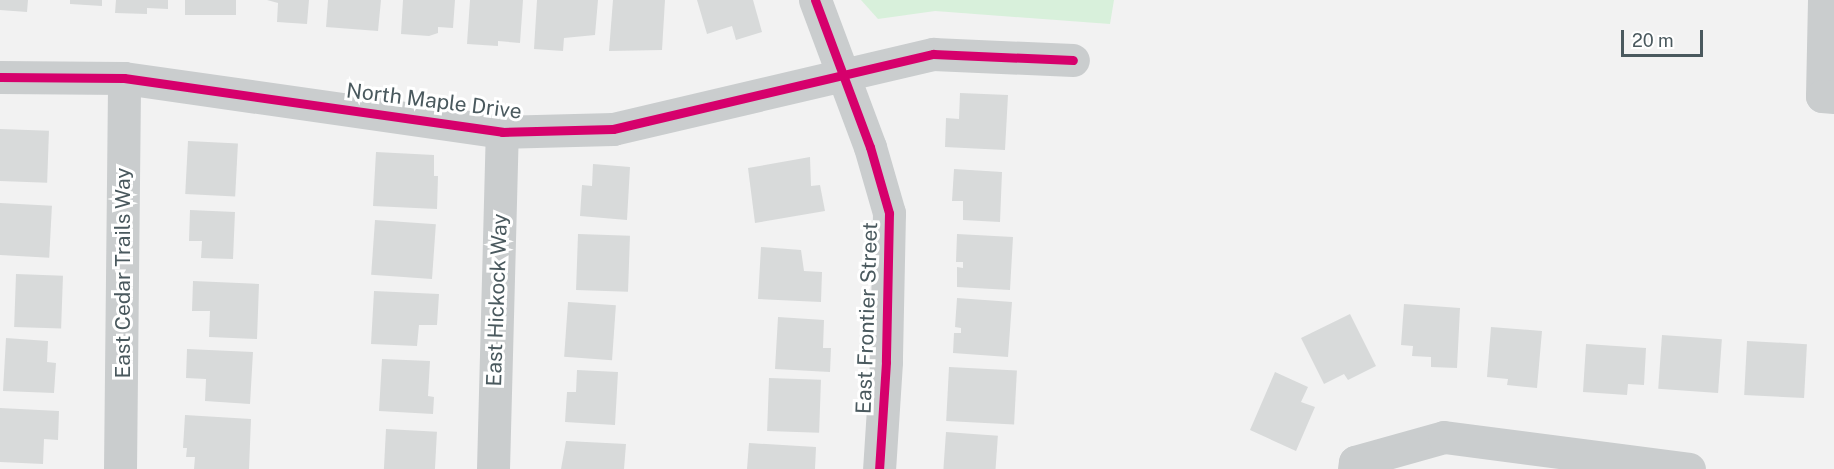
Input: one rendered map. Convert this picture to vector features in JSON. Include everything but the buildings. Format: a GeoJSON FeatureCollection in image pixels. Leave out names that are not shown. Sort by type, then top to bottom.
{"type":"FeatureCollection","features":[{"type":"Feature","properties":{"kind":"street","name":"East Frontier Street"},"geometry":{"type":"LineString","coordinates":[[815,0],[870,147],[889,213],[886,362],[879,469]]}},
{"type":"Feature","properties":{"kind":"street"},"geometry":{"type":"LineString","coordinates":[[1824,0],[1828,96]]}},
{"type":"Feature","properties":{"kind":"street","name":"North Maple Drive"},"geometry":{"type":"LineString","coordinates":[[0,77],[124,78],[502,132],[613,129],[933,54],[1073,60]]}},
{"type":"Feature","properties":{"kind":"street","name":"East Cedar Trails Way"},"geometry":{"type":"LineString","coordinates":[[120,469],[124,78]]}},
{"type":"Feature","properties":{"kind":"street","name":"East Hickock Way"},"geometry":{"type":"LineString","coordinates":[[493,469],[502,132]]}},
{"type":"Feature","properties":{"kind":"street"},"geometry":{"type":"LineString","coordinates":[[1354,466],[1443,437],[1689,469]]}},
{"type":"Feature","properties":{"kind":"green space"},"geometry":{"type":"Polygon","coordinates":[[[861,0],[1114,0],[1110,24],[935,11],[878,19],[861,0]]]}},
{"type":"Feature","properties":{"kind":"cycle path"},"geometry":{"type":"LineString","coordinates":[[815,0],[870,147],[889,213],[886,362],[879,469]]}},
{"type":"Feature","properties":{"kind":"cycle path"},"geometry":{"type":"LineString","coordinates":[[0,77],[124,78],[502,132],[613,129],[933,54],[1073,60]]}}]}
